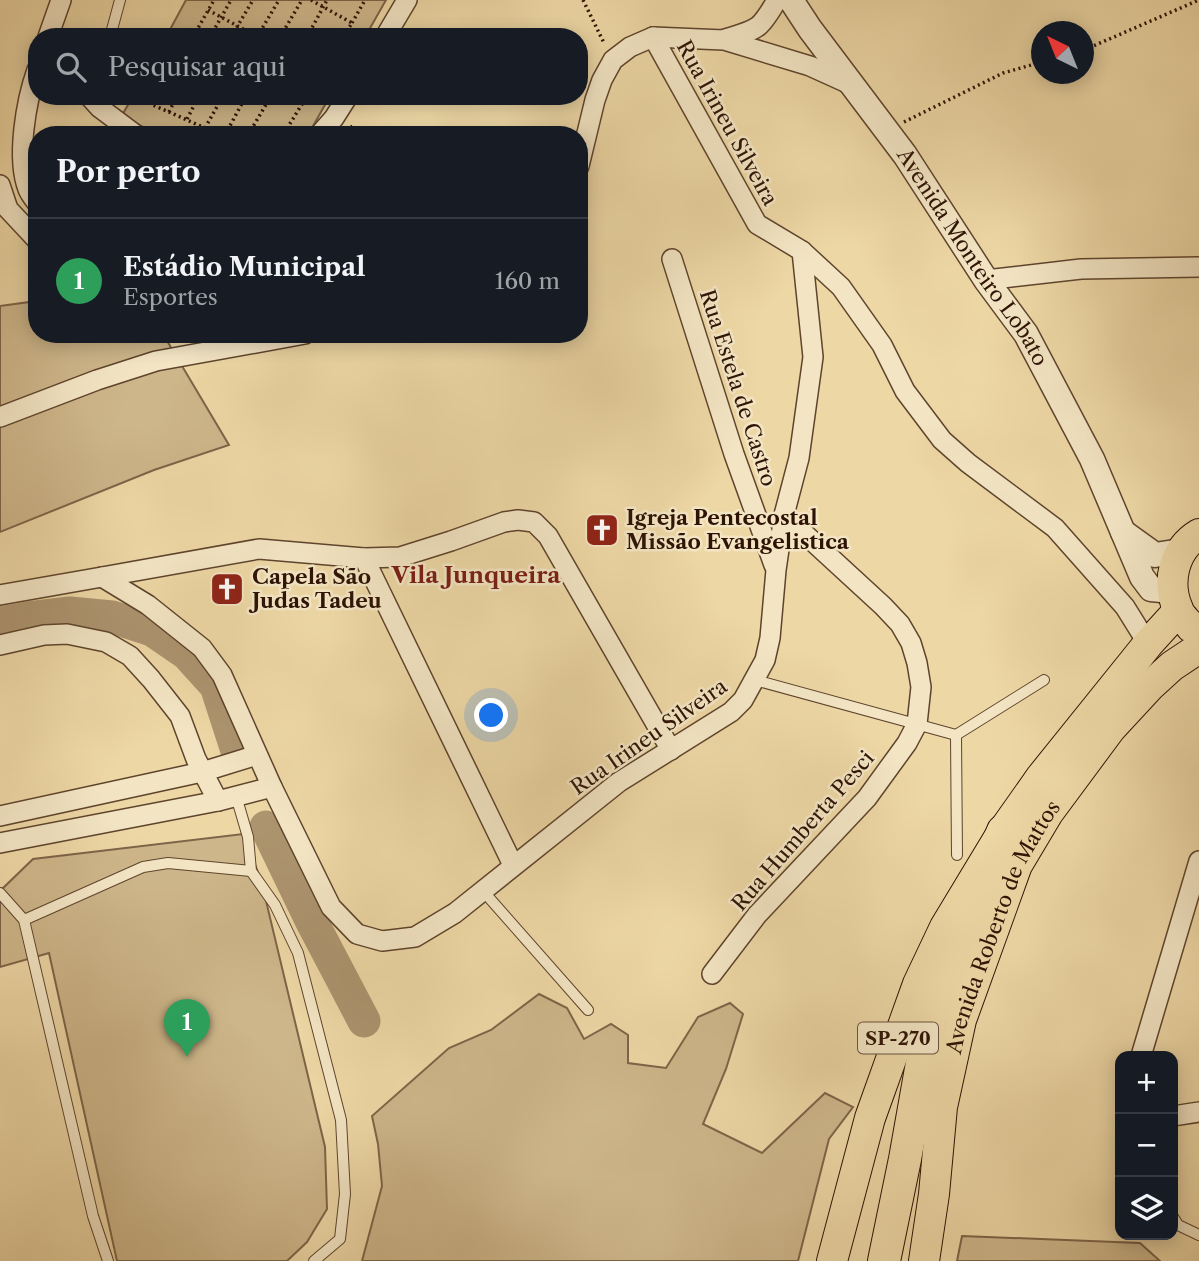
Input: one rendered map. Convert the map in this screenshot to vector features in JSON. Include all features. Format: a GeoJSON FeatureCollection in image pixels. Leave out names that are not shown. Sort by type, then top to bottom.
{"type":"FeatureCollection","features":[{"type":"Feature","properties":{"kind":"highway"},"geometry":{"type":"LineString","coordinates":[[884,1261],[930,1018],[1003,831]]}},
{"type":"Feature","properties":{"kind":"main road"},"geometry":{"type":"LineString","coordinates":[[1183,612],[1172,578],[1175,564],[1190,543]]}},
{"type":"Feature","properties":{"kind":"main road","name":"SP-270"},"geometry":{"type":"LineString","coordinates":[[1003,831],[1041,777],[1148,644],[1183,612]]}},
{"type":"Feature","properties":{"kind":"main road","name":"Avenida Roberto de Mattos"},"geometry":{"type":"LineString","coordinates":[[924,1261],[934,1194],[942,1107],[961,1020],[1017,865],[1048,813],[1111,728],[1164,673],[1199,648]]}},
{"type":"Feature","properties":{"kind":"main road","name":"Avenida Roberto de Mattos"},"geometry":{"type":"LineString","coordinates":[[832,1261],[870,1118],[918,984],[945,928],[1003,831]]}},
{"type":"Feature","properties":{"kind":"street"},"geometry":{"type":"LineString","coordinates":[[51,28],[61,0]]}},
{"type":"Feature","properties":{"kind":"street"},"geometry":{"type":"LineString","coordinates":[[390,28],[407,0]]}},
{"type":"Feature","properties":{"kind":"street"},"geometry":{"type":"LineString","coordinates":[[724,40],[760,26],[776,0]]}},
{"type":"Feature","properties":{"kind":"street","name":"Avenida Monteiro Lobato"},"geometry":{"type":"LineString","coordinates":[[791,0],[905,155],[986,280],[1026,334],[1092,459],[1142,577],[1151,589],[1183,612]]}},
{"type":"Feature","properties":{"kind":"street"},"geometry":{"type":"LineString","coordinates":[[588,129],[602,79],[613,60],[630,47],[653,37],[724,40],[810,66],[852,85]]}},
{"type":"Feature","properties":{"kind":"street","name":"Rua Irineu Silveira"},"geometry":{"type":"LineString","coordinates":[[102,577],[148,605],[202,648],[222,675],[272,787],[331,907],[357,934],[382,941],[415,937],[455,914],[619,782],[731,712],[743,701],[765,660],[770,638],[784,515],[799,458],[813,357],[802,251],[757,224],[653,37]]}},
{"type":"Feature","properties":{"kind":"street"},"geometry":{"type":"LineString","coordinates":[[28,102],[23,166],[28,190]]}},
{"type":"Feature","properties":{"kind":"street"},"geometry":{"type":"LineString","coordinates":[[97,105],[124,126]]}},
{"type":"Feature","properties":{"kind":"street"},"geometry":{"type":"LineString","coordinates":[[327,126],[342,105]]}},
{"type":"Feature","properties":{"kind":"street"},"geometry":{"type":"LineString","coordinates":[[0,185],[8,209],[28,230]]}},
{"type":"Feature","properties":{"kind":"street"},"geometry":{"type":"LineString","coordinates":[[802,251],[841,287],[882,345],[905,391],[942,440],[968,463],[1055,528],[1125,607],[1148,644]]}},
{"type":"Feature","properties":{"kind":"street","name":"Rua Estela de Castro"},"geometry":{"type":"LineString","coordinates":[[672,259],[734,454],[776,569]]}},
{"type":"Feature","properties":{"kind":"street"},"geometry":{"type":"LineString","coordinates":[[986,280],[1081,269],[1199,267]]}},
{"type":"Feature","properties":{"kind":"street"},"geometry":{"type":"LineString","coordinates":[[0,417],[156,361],[255,343]]}},
{"type":"Feature","properties":{"kind":"street","name":"Rua Humberta Pesci"},"geometry":{"type":"LineString","coordinates":[[712,974],[757,915],[867,798],[907,743],[917,724],[921,687],[918,663],[900,624],[784,515]]}},
{"type":"Feature","properties":{"kind":"street"},"geometry":{"type":"LineString","coordinates":[[0,595],[259,550],[364,558],[400,557],[504,522],[534,522],[548,536],[671,750]]}},
{"type":"Feature","properties":{"kind":"street"},"geometry":{"type":"LineString","coordinates":[[1122,532],[1155,555],[1190,543]]}},
{"type":"Feature","properties":{"kind":"street"},"geometry":{"type":"LineString","coordinates":[[364,558],[513,866]]}},
{"type":"Feature","properties":{"kind":"street"},"geometry":{"type":"LineString","coordinates":[[0,645],[44,635],[67,634],[106,642],[130,656],[180,716],[202,772],[227,799]]}},
{"type":"Feature","properties":{"kind":"street"},"geometry":{"type":"LineString","coordinates":[[0,816],[202,772],[257,755]]}},
{"type":"Feature","properties":{"kind":"street"},"geometry":{"type":"LineString","coordinates":[[0,843],[227,799],[272,787]]}},
{"type":"Feature","properties":{"kind":"street"},"geometry":{"type":"LineString","coordinates":[[1141,1051],[1199,862]]}},
{"type":"Feature","properties":{"kind":"street"},"geometry":{"type":"LineString","coordinates":[[1178,1115],[1199,1112]]}},
{"type":"Feature","properties":{"kind":"lane"},"geometry":{"type":"LineString","coordinates":[[112,28],[120,0]]}},
{"type":"Feature","properties":{"kind":"lane"},"geometry":{"type":"LineString","coordinates":[[755,680],[956,734],[1044,680]]}},
{"type":"Feature","properties":{"kind":"lane"},"geometry":{"type":"LineString","coordinates":[[956,734],[957,855]]}},
{"type":"Feature","properties":{"kind":"lane"},"geometry":{"type":"LineString","coordinates":[[227,799],[248,837],[251,871],[275,905],[298,953],[341,1120],[345,1194],[340,1239],[314,1261]]}},
{"type":"Feature","properties":{"kind":"lane"},"geometry":{"type":"LineString","coordinates":[[24,920],[143,867],[168,863],[251,871]]}},
{"type":"Feature","properties":{"kind":"lane"},"geometry":{"type":"LineString","coordinates":[[0,892],[24,920],[93,1216],[108,1261]]}},
{"type":"Feature","properties":{"kind":"lane"},"geometry":{"type":"LineString","coordinates":[[484,892],[588,1010]]}},
{"type":"Feature","properties":{"kind":"lane"},"geometry":{"type":"LineString","coordinates":[[1178,1225],[1199,1235]]}},
{"type":"Feature","properties":{"kind":"path"},"geometry":{"type":"LineString","coordinates":[[198,28],[214,0]]}},
{"type":"Feature","properties":{"kind":"path"},"geometry":{"type":"LineString","coordinates":[[215,28],[231,0]]}},
{"type":"Feature","properties":{"kind":"path"},"geometry":{"type":"LineString","coordinates":[[236,28],[253,0]]}},
{"type":"Feature","properties":{"kind":"path"},"geometry":{"type":"LineString","coordinates":[[262,28],[279,0]]}},
{"type":"Feature","properties":{"kind":"path"},"geometry":{"type":"LineString","coordinates":[[285,28],[302,0]]}},
{"type":"Feature","properties":{"kind":"path"},"geometry":{"type":"LineString","coordinates":[[311,0],[352,23]]}},
{"type":"Feature","properties":{"kind":"path"},"geometry":{"type":"LineString","coordinates":[[312,28],[327,0]]}},
{"type":"Feature","properties":{"kind":"path"},"geometry":{"type":"LineString","coordinates":[[349,28],[365,0]]}},
{"type":"Feature","properties":{"kind":"path"},"geometry":{"type":"LineString","coordinates":[[583,0],[613,60]]}},
{"type":"Feature","properties":{"kind":"path"},"geometry":{"type":"LineString","coordinates":[[1094,45],[1199,0]]}},
{"type":"Feature","properties":{"kind":"path"},"geometry":{"type":"LineString","coordinates":[[208,9],[242,28]]}},
{"type":"Feature","properties":{"kind":"path"},"geometry":{"type":"LineString","coordinates":[[886,130],[1003,74],[1031,65]]}},
{"type":"Feature","properties":{"kind":"path"},"geometry":{"type":"LineString","coordinates":[[153,105],[200,126]]}},
{"type":"Feature","properties":{"kind":"path"},"geometry":{"type":"LineString","coordinates":[[169,112],[172,105]]}},
{"type":"Feature","properties":{"kind":"path"},"geometry":{"type":"LineString","coordinates":[[186,120],[194,105]]}},
{"type":"Feature","properties":{"kind":"path"},"geometry":{"type":"LineString","coordinates":[[206,126],[218,105]]}},
{"type":"Feature","properties":{"kind":"path"},"geometry":{"type":"LineString","coordinates":[[228,126],[241,105]]}},
{"type":"Feature","properties":{"kind":"path"},"geometry":{"type":"LineString","coordinates":[[253,126],[266,105]]}},
{"type":"Feature","properties":{"kind":"path"},"geometry":{"type":"LineString","coordinates":[[288,126],[301,105]]}},
{"type":"Feature","properties":{"kind":"shaded area"},"geometry":{"type":"Polygon","coordinates":[[[186,0],[386,0],[370,28],[171,28],[186,0]]]}},
{"type":"Feature","properties":{"kind":"shaded area"},"geometry":{"type":"Polygon","coordinates":[[[128,105],[325,105],[313,126],[141,126],[121,117],[128,105]]]}},
{"type":"Feature","properties":{"kind":"shaded area"},"geometry":{"type":"Polygon","coordinates":[[[28,302],[28,343],[168,343],[229,445],[154,470],[0,532],[0,306],[28,302]]]}},
{"type":"Feature","properties":{"kind":"shaded area"},"geometry":{"type":"Polygon","coordinates":[[[243,834],[261,880],[325,1147],[327,1209],[307,1242],[287,1261],[117,1261],[49,953],[0,967],[0,891],[33,859],[243,834]]]}},
{"type":"Feature","properties":{"kind":"shaded area"},"geometry":{"type":"Polygon","coordinates":[[[539,994],[567,1008],[584,1039],[611,1024],[628,1035],[628,1063],[666,1068],[698,1017],[730,1003],[743,1014],[726,1069],[703,1124],[762,1153],[825,1093],[853,1107],[829,1139],[798,1261],[362,1261],[382,1186],[372,1116],[449,1048],[491,1030],[539,994]]]}},
{"type":"Feature","properties":{"kind":"shaded area"},"geometry":{"type":"Polygon","coordinates":[[[962,1236],[1140,1243],[1160,1261],[957,1261],[962,1236]]]}},
{"type":"Feature","properties":{"kind":"waterway"},"geometry":{"type":"LineString","coordinates":[[0,623],[70,613],[112,617],[152,630],[187,654],[216,686],[238,754]]}},
{"type":"Feature","properties":{"kind":"waterway"},"geometry":{"type":"LineString","coordinates":[[266,827],[364,1021]]}},
{"type":"Feature","properties":{"kind":"place","name":"Igreja Pentecostal Missão Evangelistica"},"geometry":{"type":"Point","coordinates":[602,530]}},
{"type":"Feature","properties":{"kind":"place","name":"Capela São Judas Tadeu"},"geometry":{"type":"Point","coordinates":[227,589]}},
{"type":"Feature","properties":{"kind":"place","name":"Estádio Municipal"},"geometry":{"type":"Point","coordinates":[187,1057]}},
{"type":"Feature","properties":{"kind":"district","name":"Vila Junqueira"},"geometry":{"type":"Point","coordinates":[476,575]}}]}
